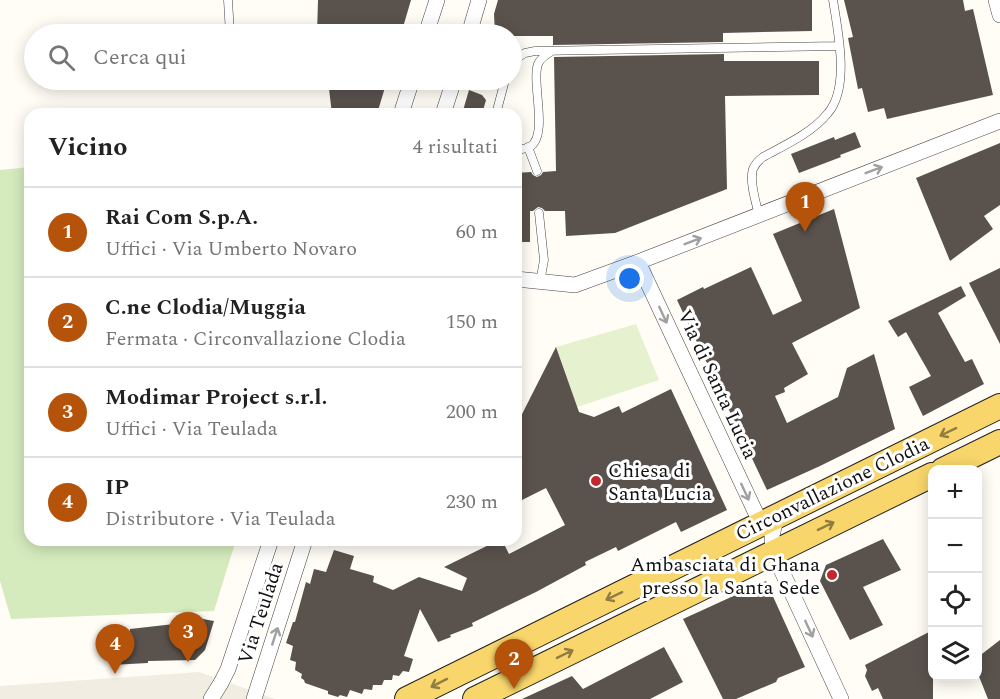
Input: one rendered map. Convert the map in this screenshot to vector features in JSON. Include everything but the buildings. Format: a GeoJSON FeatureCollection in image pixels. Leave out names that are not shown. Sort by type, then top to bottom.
{"type":"FeatureCollection","features":[{"type":"Feature","properties":{"kind":"main road","name":"Circonvallazione Clodia"},"geometry":{"type":"LineString","coordinates":[[407,699],[1000,406]]}},
{"type":"Feature","properties":{"kind":"main road","name":"Circonvallazione Clodia"},"geometry":{"type":"LineString","coordinates":[[953,465],[1000,442]]}},
{"type":"Feature","properties":{"kind":"main road","name":"Circonvallazione Clodia"},"geometry":{"type":"LineString","coordinates":[[475,699],[928,477]]}},
{"type":"Feature","properties":{"kind":"street"},"geometry":{"type":"LineString","coordinates":[[429,24],[437,0]]}},
{"type":"Feature","properties":{"kind":"street"},"geometry":{"type":"LineString","coordinates":[[472,24],[479,0]]}},
{"type":"Feature","properties":{"kind":"street"},"geometry":{"type":"LineString","coordinates":[[996,0],[1000,15]]}},
{"type":"Feature","properties":{"kind":"street"},"geometry":{"type":"LineString","coordinates":[[403,108],[409,90]]}},
{"type":"Feature","properties":{"kind":"street"},"geometry":{"type":"LineString","coordinates":[[445,108],[451,90]]}},
{"type":"Feature","properties":{"kind":"street"},"geometry":{"type":"LineString","coordinates":[[522,280],[575,285],[1000,121]]}},
{"type":"Feature","properties":{"kind":"street","name":"Via di Santa Lucia"},"geometry":{"type":"LineString","coordinates":[[638,262],[769,520]]}},
{"type":"Feature","properties":{"kind":"street"},"geometry":{"type":"LineString","coordinates":[[769,520],[774,552],[841,699]]}},
{"type":"Feature","properties":{"kind":"street","name":"Via Teulada"},"geometry":{"type":"LineString","coordinates":[[211,699],[228,669],[269,546]]}},
{"type":"Feature","properties":{"kind":"street","name":"Via Teulada"},"geometry":{"type":"LineString","coordinates":[[254,699],[303,546]]}},
{"type":"Feature","properties":{"kind":"lane"},"geometry":{"type":"LineString","coordinates":[[228,0],[229,24]]}},
{"type":"Feature","properties":{"kind":"lane"},"geometry":{"type":"LineString","coordinates":[[759,215],[754,192],[753,168],[763,157],[814,127],[831,110],[837,98],[840,86],[839,46],[833,0]]}},
{"type":"Feature","properties":{"kind":"lane"},"geometry":{"type":"LineString","coordinates":[[522,55],[535,51],[839,46]]}},
{"type":"Feature","properties":{"kind":"lane"},"geometry":{"type":"LineString","coordinates":[[522,148],[532,146],[538,132],[537,65],[552,51]]}},
{"type":"Feature","properties":{"kind":"lane"},"geometry":{"type":"LineString","coordinates":[[497,108],[502,90]]}},
{"type":"Feature","properties":{"kind":"lane"},"geometry":{"type":"LineString","coordinates":[[528,147],[537,171]]}},
{"type":"Feature","properties":{"kind":"lane"},"geometry":{"type":"LineString","coordinates":[[539,213],[544,250],[540,282]]}},
{"type":"Feature","properties":{"kind":"green space"},"geometry":{"type":"Polygon","coordinates":[[[24,168],[24,546],[234,546],[214,611],[11,619],[0,581],[0,170],[24,168]]]}},
{"type":"Feature","properties":{"kind":"green space"},"geometry":{"type":"Polygon","coordinates":[[[636,324],[659,380],[577,407],[556,347],[636,324]]]}},
{"type":"Feature","properties":{"kind":"shaded area"},"geometry":{"type":"Polygon","coordinates":[[[199,672],[275,699],[0,699],[0,686],[199,672]]]}},
{"type":"Feature","properties":{"kind":"place","name":"Rai Com S.p.A."},"geometry":{"type":"Point","coordinates":[805,232]}},
{"type":"Feature","properties":{"kind":"place","name":"Chiesa di Santa Lucia"},"geometry":{"type":"Point","coordinates":[596,481]}},
{"type":"Feature","properties":{"kind":"place","name":"Ambasciata di Ghana presso la Santa Sede"},"geometry":{"type":"Point","coordinates":[832,575]}},
{"type":"Feature","properties":{"kind":"place","name":"Modimar Project s.r.l."},"geometry":{"type":"Point","coordinates":[188,662]}},
{"type":"Feature","properties":{"kind":"place","name":"IP"},"geometry":{"type":"Point","coordinates":[115,674]}},
{"type":"Feature","properties":{"kind":"place","name":"C.ne Clodia/Muggia"},"geometry":{"type":"Point","coordinates":[514,689]}}]}
